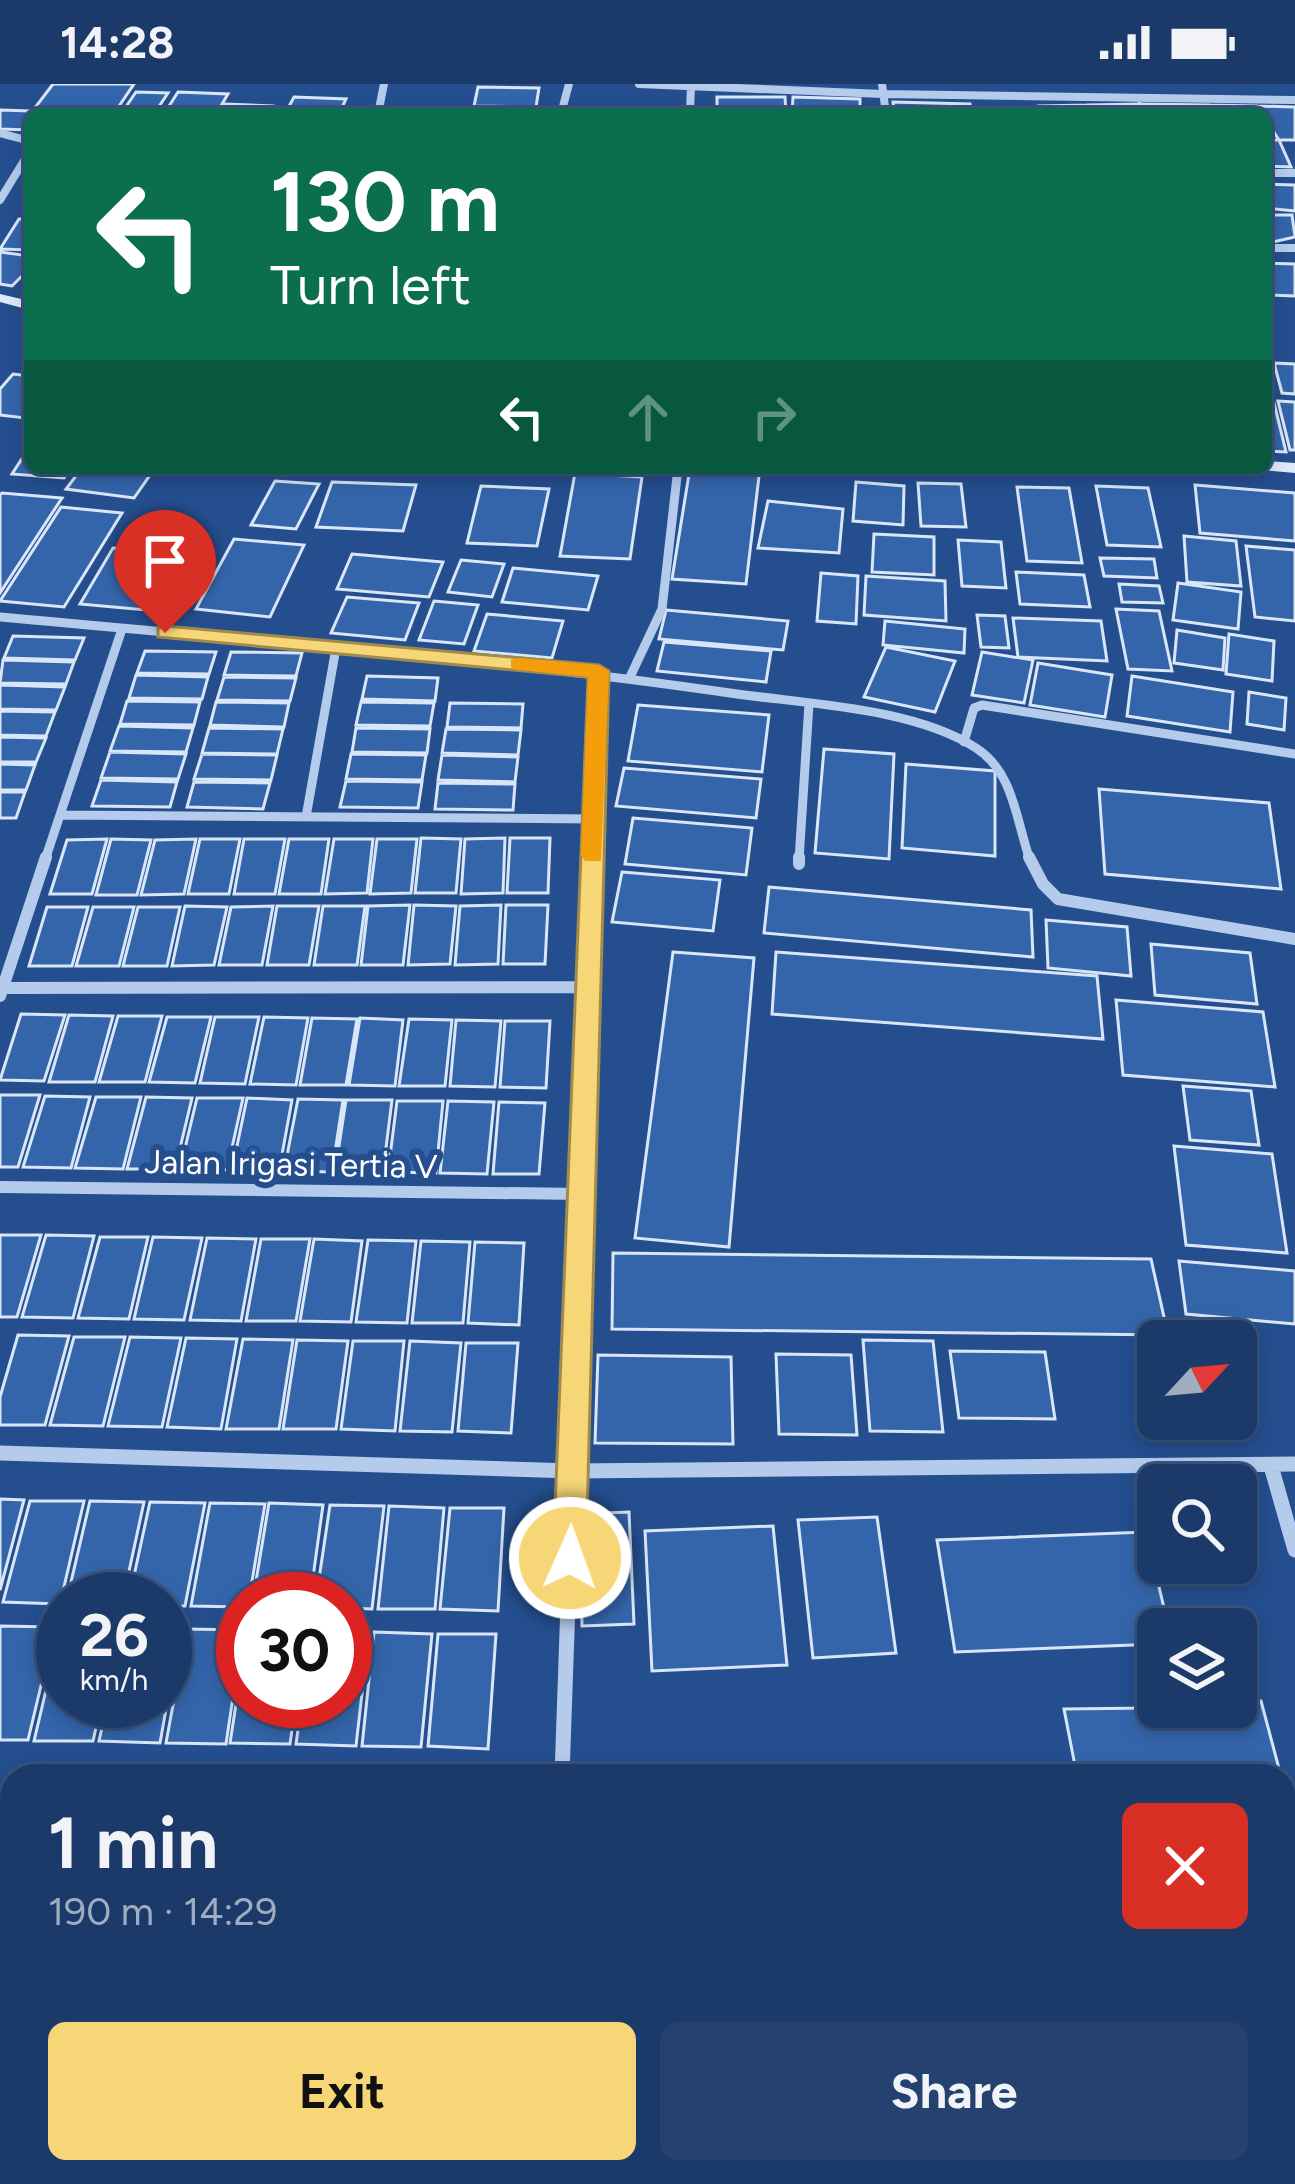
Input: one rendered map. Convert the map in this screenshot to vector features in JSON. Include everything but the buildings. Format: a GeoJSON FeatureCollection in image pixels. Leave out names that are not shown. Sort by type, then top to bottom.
{"type":"FeatureCollection","features":[{"type":"Feature","properties":{"kind":"street"},"geometry":{"type":"LineString","coordinates":[[640,84],[1295,100]]}},
{"type":"Feature","properties":{"kind":"street"},"geometry":{"type":"LineString","coordinates":[[0,200],[24,161]]}},
{"type":"Feature","properties":{"kind":"street"},"geometry":{"type":"LineString","coordinates":[[630,676],[662,609],[678,474]]}},
{"type":"Feature","properties":{"kind":"street"},"geometry":{"type":"LineString","coordinates":[[0,617],[599,671],[809,704],[935,730],[964,742],[997,765],[1034,874],[1058,899],[1295,939]]}},
{"type":"Feature","properties":{"kind":"street"},"geometry":{"type":"LineString","coordinates":[[122,629],[1,992],[589,987]]}},
{"type":"Feature","properties":{"kind":"street"},"geometry":{"type":"LineString","coordinates":[[306,817],[336,648]]}},
{"type":"Feature","properties":{"kind":"street"},"geometry":{"type":"LineString","coordinates":[[562,1764],[599,671]]}},
{"type":"Feature","properties":{"kind":"street"},"geometry":{"type":"LineString","coordinates":[[799,864],[809,704]]}},
{"type":"Feature","properties":{"kind":"street"},"geometry":{"type":"LineString","coordinates":[[964,742],[974,709],[982,705],[1295,754]]}},
{"type":"Feature","properties":{"kind":"street"},"geometry":{"type":"LineString","coordinates":[[60,815],[594,819]]}},
{"type":"Feature","properties":{"kind":"street","name":"Jalan Irigasi Tertia V"},"geometry":{"type":"LineString","coordinates":[[0,1187],[582,1194]]}},
{"type":"Feature","properties":{"kind":"street"},"geometry":{"type":"LineString","coordinates":[[0,1453],[573,1471],[1295,1464]]}},
{"type":"Feature","properties":{"kind":"street"},"geometry":{"type":"LineString","coordinates":[[1271,1466],[1295,1550]]}},
{"type":"Feature","properties":{"kind":"slow traffic"},"geometry":{"type":"LineString","coordinates":[[519,664],[599,671],[593,855]]}},
{"type":"Feature","properties":{"kind":"route"},"geometry":{"type":"LineString","coordinates":[[165,633],[599,671],[570,1558]]}}]}
